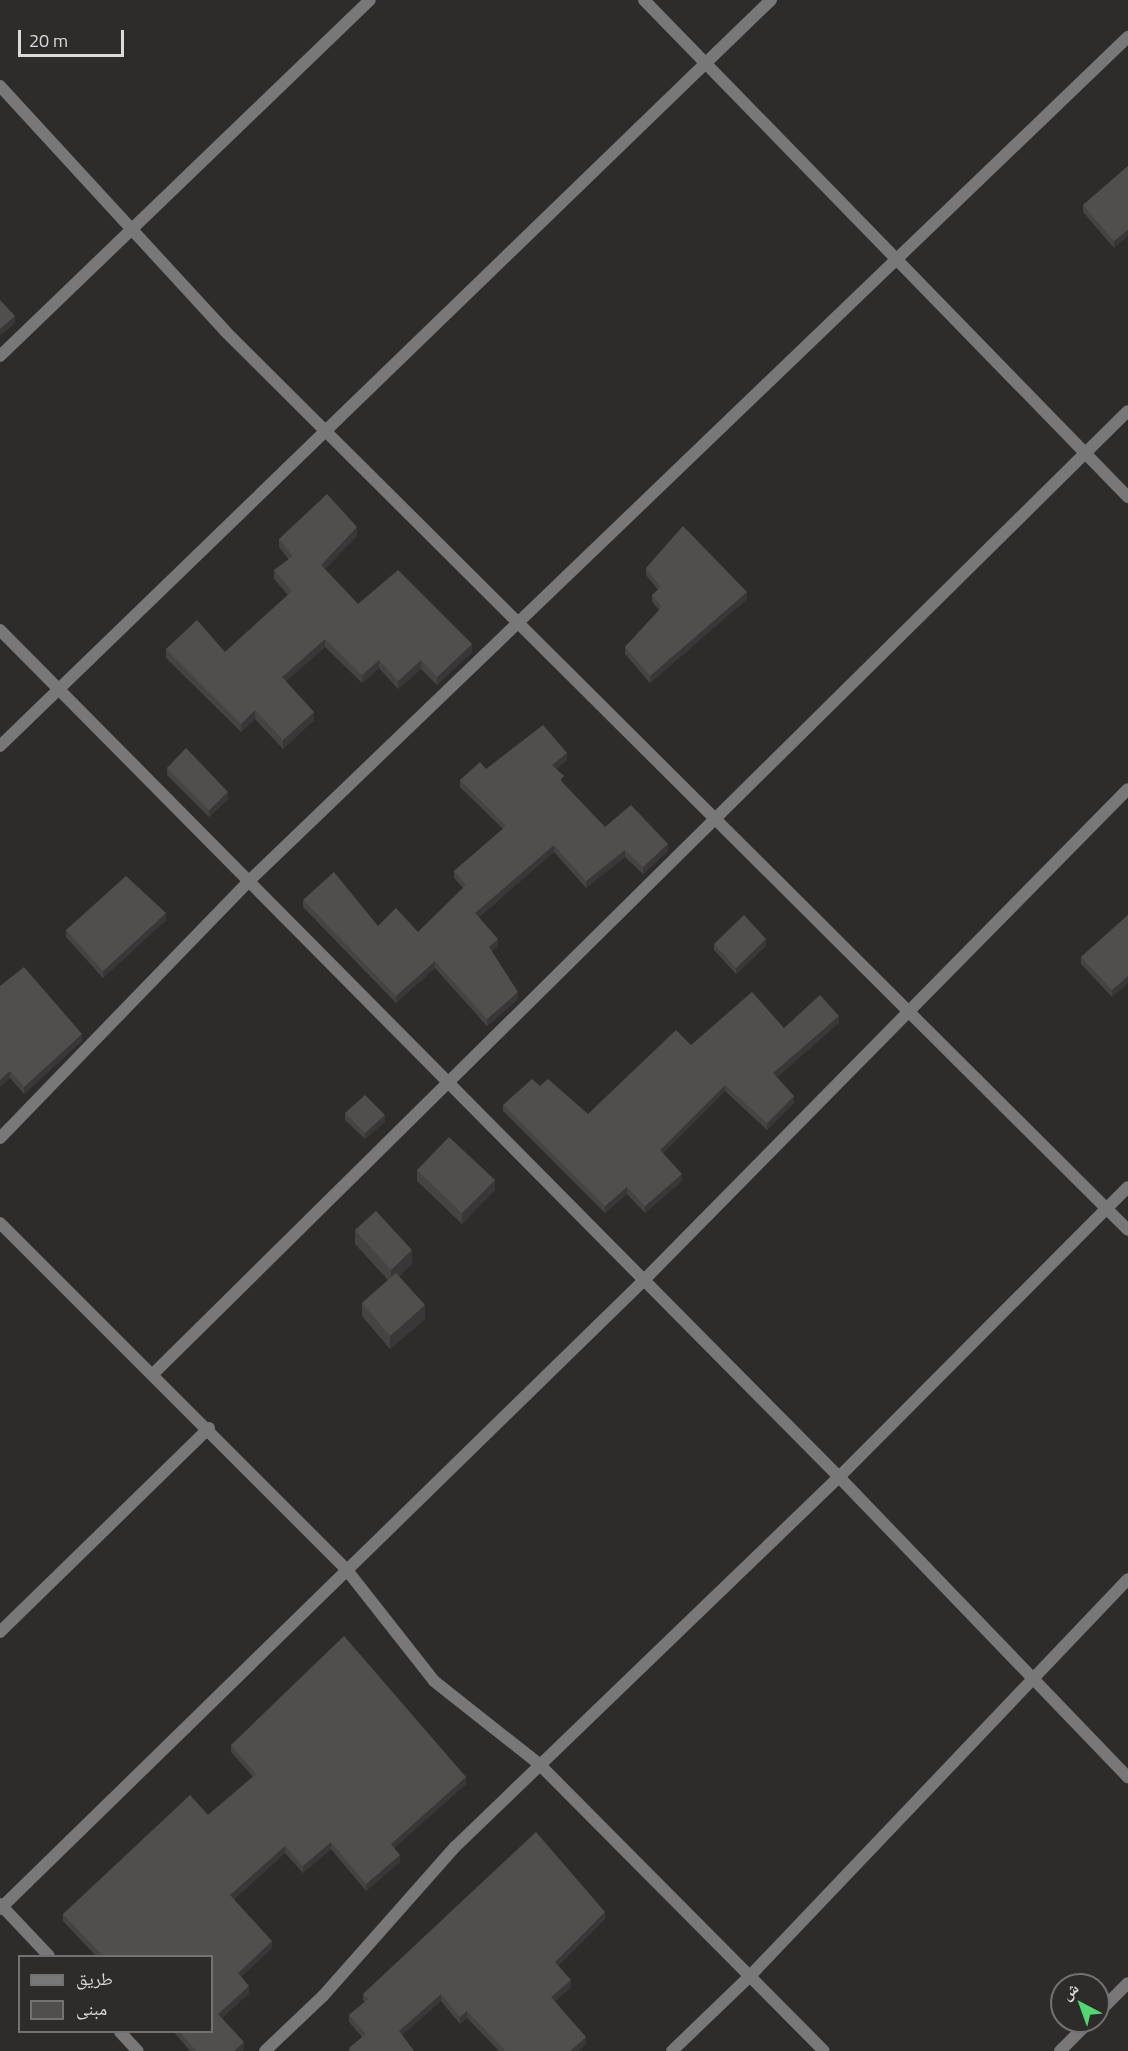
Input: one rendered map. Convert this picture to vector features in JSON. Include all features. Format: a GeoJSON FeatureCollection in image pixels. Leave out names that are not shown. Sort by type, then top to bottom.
{"type":"FeatureCollection","features":[{"type":"Feature","properties":{"kind":"street"},"geometry":{"type":"LineString","coordinates":[[0,356],[370,0]]}},
{"type":"Feature","properties":{"kind":"street"},"geometry":{"type":"LineString","coordinates":[[644,0],[899,258],[1128,497]]}},
{"type":"Feature","properties":{"kind":"street"},"geometry":{"type":"LineString","coordinates":[[0,746],[328,432],[708,64],[771,0]]}},
{"type":"Feature","properties":{"kind":"street"},"geometry":{"type":"LineString","coordinates":[[0,1138],[249,881],[1128,37]]}},
{"type":"Feature","properties":{"kind":"street"},"geometry":{"type":"LineString","coordinates":[[0,86],[129,230],[328,432],[520,621],[906,1013],[1128,1230]]}},
{"type":"Feature","properties":{"kind":"street"},"geometry":{"type":"LineString","coordinates":[[153,1374],[716,822],[1128,411]]}},
{"type":"Feature","properties":{"kind":"street"},"geometry":{"type":"LineString","coordinates":[[0,630],[57,692],[249,881],[839,1477],[1128,1777]]}},
{"type":"Feature","properties":{"kind":"street"},"geometry":{"type":"LineString","coordinates":[[48,1955],[1,1906],[644,1280],[1128,789]]}},
{"type":"Feature","properties":{"kind":"street"},"geometry":{"type":"LineString","coordinates":[[265,2051],[539,1764],[839,1477],[1128,1187]]}},
{"type":"Feature","properties":{"kind":"street"},"geometry":{"type":"LineString","coordinates":[[0,1223],[209,1428],[346,1569],[434,1681],[539,1764],[824,2051]]}},
{"type":"Feature","properties":{"kind":"street"},"geometry":{"type":"LineString","coordinates":[[0,1632],[209,1428]]}},
{"type":"Feature","properties":{"kind":"street"},"geometry":{"type":"LineString","coordinates":[[672,2051],[750,1976],[1030,1676],[1128,1579]]}},
{"type":"Feature","properties":{"kind":"street"},"geometry":{"type":"LineString","coordinates":[[1110,2001],[1128,1983]]}},
{"type":"Feature","properties":{"kind":"street"},"geometry":{"type":"LineString","coordinates":[[122,2033],[138,2051]]}},
{"type":"Feature","properties":{"kind":"street"},"geometry":{"type":"LineString","coordinates":[[1060,2051],[1078,2033]]}},
{"type":"Feature","properties":{"kind":"building"},"geometry":{"type":"Polygon","coordinates":[[[1128,166],[1128,230],[1114,241],[1083,205],[1128,166]]]}},
{"type":"Feature","properties":{"kind":"building"},"geometry":{"type":"Polygon","coordinates":[[[0,300],[15,316],[0,329],[0,300]]]}},
{"type":"Feature","properties":{"kind":"building"},"geometry":{"type":"Polygon","coordinates":[[[327,494],[357,527],[321,565],[358,604],[398,570],[472,644],[437,677],[421,660],[398,681],[379,660],[362,675],[325,639],[282,677],[314,712],[283,740],[255,710],[241,724],[166,649],[197,620],[225,652],[292,591],[274,570],[293,556],[279,539],[327,494]]]}},
{"type":"Feature","properties":{"kind":"building"},"geometry":{"type":"Polygon","coordinates":[[[683,526],[747,592],[650,676],[625,647],[662,607],[652,595],[661,587],[646,568],[683,526]]]}},
{"type":"Feature","properties":{"kind":"building"},"geometry":{"type":"Polygon","coordinates":[[[543,725],[567,753],[552,765],[564,776],[560,780],[605,827],[631,805],[668,844],[643,867],[625,850],[586,881],[554,845],[475,913],[498,939],[489,947],[518,992],[487,1019],[435,961],[396,996],[303,900],[334,872],[378,926],[396,908],[418,932],[466,885],[454,871],[506,826],[460,780],[480,762],[486,769],[543,725]]]}},
{"type":"Feature","properties":{"kind":"building"},"geometry":{"type":"Polygon","coordinates":[[[186,748],[228,792],[209,810],[167,768],[186,748]]]}},
{"type":"Feature","properties":{"kind":"building"},"geometry":{"type":"Polygon","coordinates":[[[126,876],[166,913],[103,971],[66,930],[126,876]]]}},
{"type":"Feature","properties":{"kind":"building"},"geometry":{"type":"Polygon","coordinates":[[[744,915],[766,939],[736,968],[714,944],[744,915]]]}},
{"type":"Feature","properties":{"kind":"building"},"geometry":{"type":"Polygon","coordinates":[[[1128,915],[1128,976],[1112,990],[1081,957],[1128,915]]]}},
{"type":"Feature","properties":{"kind":"building"},"geometry":{"type":"Polygon","coordinates":[[[24,967],[82,1034],[24,1087],[10,1071],[0,1080],[0,986],[24,967]]]}},
{"type":"Feature","properties":{"kind":"building"},"geometry":{"type":"Polygon","coordinates":[[[752,992],[784,1028],[820,995],[839,1016],[773,1073],[794,1096],[767,1123],[725,1085],[660,1150],[682,1174],[645,1206],[627,1187],[605,1206],[503,1105],[532,1079],[540,1086],[548,1079],[588,1114],[676,1030],[691,1045],[752,992]]]}},
{"type":"Feature","properties":{"kind":"building"},"geometry":{"type":"Polygon","coordinates":[[[365,1095],[385,1115],[365,1133],[345,1113],[365,1095]]]}},
{"type":"Feature","properties":{"kind":"building"},"geometry":{"type":"Polygon","coordinates":[[[449,1137],[495,1180],[462,1213],[417,1170],[449,1137]]]}},
{"type":"Feature","properties":{"kind":"building"},"geometry":{"type":"Polygon","coordinates":[[[376,1211],[412,1250],[391,1270],[355,1230],[376,1211]]]}},
{"type":"Feature","properties":{"kind":"building"},"geometry":{"type":"Polygon","coordinates":[[[396,1273],[425,1305],[390,1336],[362,1303],[396,1273]]]}},
{"type":"Feature","properties":{"kind":"building"},"geometry":{"type":"Polygon","coordinates":[[[344,1636],[466,1777],[391,1844],[400,1855],[366,1884],[331,1842],[303,1866],[285,1846],[230,1895],[272,1941],[238,1973],[249,1986],[218,2014],[244,2042],[234,2051],[196,2051],[181,2033],[213,2033],[213,1955],[102,1955],[63,1914],[190,1795],[208,1815],[256,1774],[231,1745],[344,1636]]]}},
{"type":"Feature","properties":{"kind":"building"},"geometry":{"type":"Polygon","coordinates":[[[536,1832],[605,1912],[555,1962],[571,1980],[551,1997],[586,2037],[570,2051],[506,2051],[467,2011],[460,2017],[441,1994],[399,2031],[414,2051],[351,2051],[349,2048],[366,2034],[349,2015],[368,1999],[363,1994],[536,1832]]]}}]}
